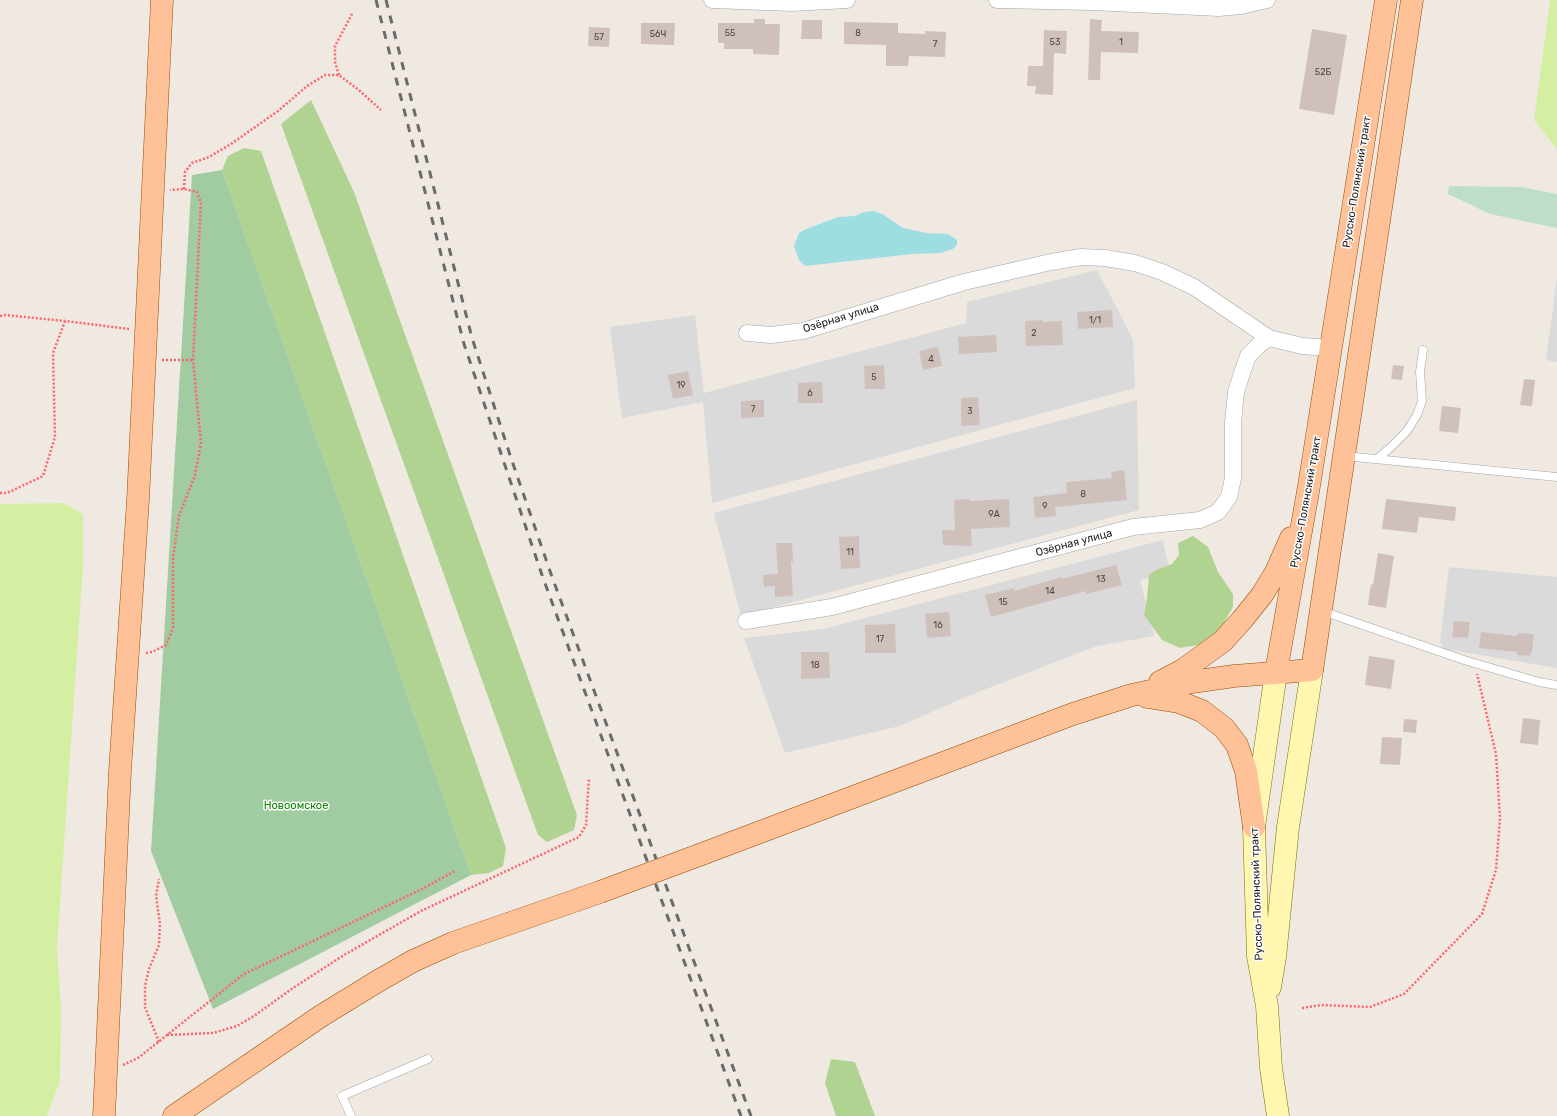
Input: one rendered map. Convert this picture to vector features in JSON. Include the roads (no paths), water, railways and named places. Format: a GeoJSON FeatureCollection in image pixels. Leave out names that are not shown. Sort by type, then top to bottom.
{"type":"FeatureCollection","features":[{"type":"Feature","properties":{"kind":"main road"},"geometry":{"type":"LineString","coordinates":[[104,1116],[120,771],[146,360],[162,0]]}},
{"type":"Feature","properties":{"kind":"main road","name":"Русско-Полянский тракт"},"geometry":{"type":"LineString","coordinates":[[1278,1116],[1266,1006],[1258,956],[1254,827],[1276,672],[1309,486],[1386,0]]}},
{"type":"Feature","properties":{"kind":"main road","name":"Русско-Полянский тракт"},"geometry":{"type":"LineString","coordinates":[[1266,1006],[1275,957],[1288,827],[1412,0]]}},
{"type":"Feature","properties":{"kind":"main road"},"geometry":{"type":"LineString","coordinates":[[1132,695],[1183,670],[1223,641],[1242,620],[1262,595],[1276,572],[1290,541],[1309,486]]}},
{"type":"Feature","properties":{"kind":"main road"},"geometry":{"type":"LineString","coordinates":[[174,1116],[321,1016],[413,961],[453,943],[600,892],[1073,714],[1132,695],[1192,682],[1276,672],[1312,670]]}},
{"type":"Feature","properties":{"kind":"main road"},"geometry":{"type":"LineString","coordinates":[[1132,695],[1180,702],[1202,711],[1224,728],[1237,745],[1246,771],[1254,827]]}},
{"type":"Feature","properties":{"kind":"street"},"geometry":{"type":"LineString","coordinates":[[712,0],[792,3],[847,0]]}},
{"type":"Feature","properties":{"kind":"street"},"geometry":{"type":"LineString","coordinates":[[997,0],[1092,2],[1219,8],[1241,6],[1267,0]]}},
{"type":"Feature","properties":{"kind":"street","name":"Озёрная улица"},"geometry":{"type":"LineString","coordinates":[[747,333],[771,334],[803,331],[964,282],[1051,262],[1081,258],[1105,258],[1135,263],[1162,272],[1194,287],[1269,338],[1302,346],[1331,348]]}},
{"type":"Feature","properties":{"kind":"street","name":"Озёрная улица"},"geometry":{"type":"LineString","coordinates":[[746,621],[832,607],[1133,527],[1200,520],[1218,512],[1229,497],[1234,478],[1233,423],[1236,392],[1242,370],[1248,356],[1269,338]]}},
{"type":"Feature","properties":{"kind":"lane"},"geometry":{"type":"LineString","coordinates":[[1377,459],[1407,431],[1417,415],[1422,401],[1420,372],[1423,350]]}},
{"type":"Feature","properties":{"kind":"lane"},"geometry":{"type":"LineString","coordinates":[[1344,456],[1557,477]]}},
{"type":"Feature","properties":{"kind":"lane"},"geometry":{"type":"LineString","coordinates":[[1321,611],[1474,663],[1539,682],[1557,685]]}},
{"type":"Feature","properties":{"kind":"lane"},"geometry":{"type":"LineString","coordinates":[[351,1116],[342,1096],[428,1059]]}},
{"type":"Feature","properties":{"kind":"water"},"geometry":{"type":"Polygon","coordinates":[[[874,211],[884,215],[903,228],[926,233],[948,234],[957,240],[957,245],[953,249],[940,253],[912,254],[805,266],[799,260],[794,246],[799,233],[838,217],[855,216],[864,212],[874,211]]]}},
{"type":"Feature","properties":{"kind":"railway"},"geometry":{"type":"LineString","coordinates":[[376,0],[464,344],[543,578],[741,1116]]}},
{"type":"Feature","properties":{"kind":"railway"},"geometry":{"type":"LineString","coordinates":[[386,0],[472,338],[511,458],[551,574],[751,1116]]}},
{"type":"Feature","properties":{"kind":"park label","name":"Новоомское"},"geometry":{"type":"Point","coordinates":[296,806]}}]}
